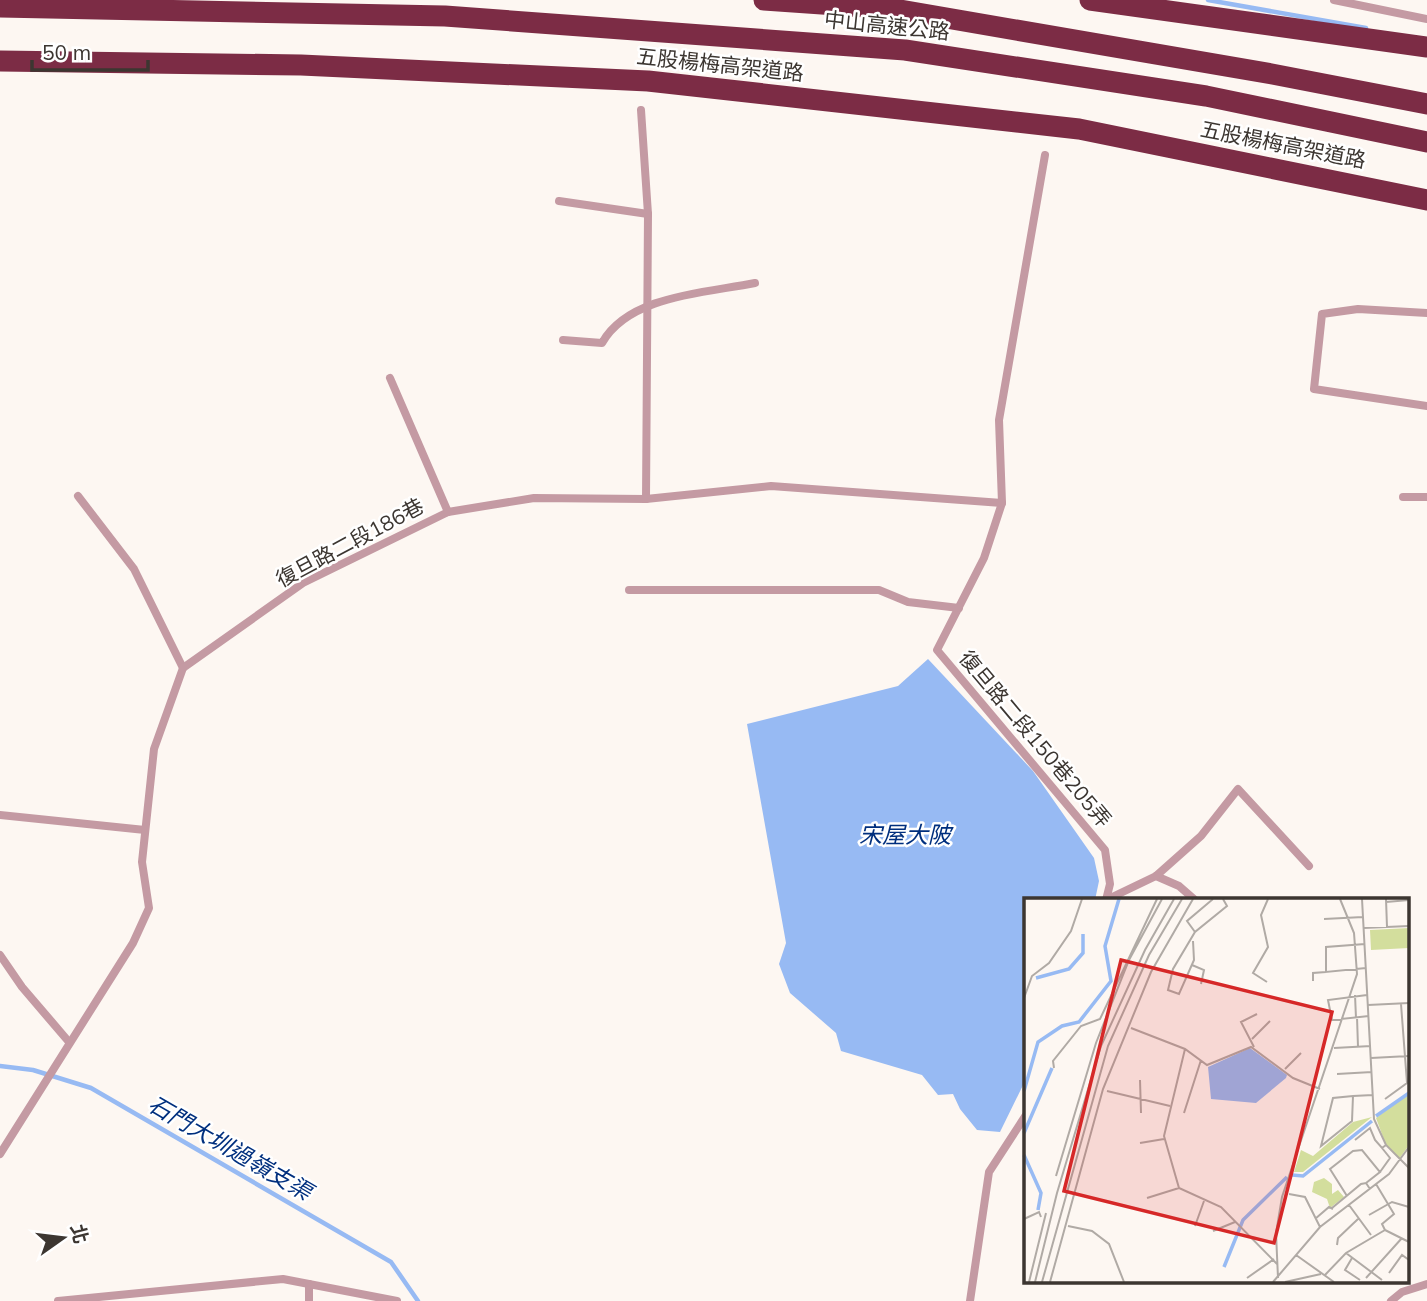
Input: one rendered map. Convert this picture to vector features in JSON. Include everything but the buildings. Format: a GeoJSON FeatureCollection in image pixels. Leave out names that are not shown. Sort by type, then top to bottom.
{"type":"FeatureCollection","features":[{"type":"Feature","properties":{"kind":"highway","name":"中山高速公路"},"geometry":{"type":"LineString","coordinates":[[764,0],[894,9],[1272,74],[1427,104]]}},
{"type":"Feature","properties":{"kind":"highway"},"geometry":{"type":"LineString","coordinates":[[1090,0],[1427,47]]}},
{"type":"Feature","properties":{"kind":"highway","name":"中山高速公路"},"geometry":{"type":"LineString","coordinates":[[0,7],[445,16],[905,50],[1206,96],[1427,142]]}},
{"type":"Feature","properties":{"kind":"highway","name":"五股楊梅高架道路"},"geometry":{"type":"LineString","coordinates":[[0,61],[301,65],[648,81],[1079,130],[1427,200]]}},
{"type":"Feature","properties":{"kind":"lane"},"geometry":{"type":"LineString","coordinates":[[1334,0],[1427,19]]}},
{"type":"Feature","properties":{"kind":"lane"},"geometry":{"type":"LineString","coordinates":[[642,110],[648,214],[646,499]]}},
{"type":"Feature","properties":{"kind":"lane","name":"復旦路二段150巷205弄"},"geometry":{"type":"LineString","coordinates":[[1045,155],[999,419],[1002,503],[984,558],[937,650],[1105,850],[1110,884],[1106,898]]}},
{"type":"Feature","properties":{"kind":"lane"},"geometry":{"type":"LineString","coordinates":[[559,201],[648,214]]}},
{"type":"Feature","properties":{"kind":"lane"},"geometry":{"type":"LineString","coordinates":[[563,340],[602,343],[611,327],[647,306],[755,283]]}},
{"type":"Feature","properties":{"kind":"lane"},"geometry":{"type":"LineString","coordinates":[[1427,313],[1358,309],[1322,314],[1314,389],[1427,406]]}},
{"type":"Feature","properties":{"kind":"lane"},"geometry":{"type":"LineString","coordinates":[[390,378],[448,512]]}},
{"type":"Feature","properties":{"kind":"lane","name":"復旦路二段186巷"},"geometry":{"type":"LineString","coordinates":[[183,668],[303,583],[448,512],[534,498],[646,499],[771,486],[1002,503]]}},
{"type":"Feature","properties":{"kind":"lane"},"geometry":{"type":"LineString","coordinates":[[0,1154],[42,1083],[133,943],[149,908],[142,862],[154,749],[183,668],[134,569],[78,496]]}},
{"type":"Feature","properties":{"kind":"lane"},"geometry":{"type":"LineString","coordinates":[[1403,497],[1427,497]]}},
{"type":"Feature","properties":{"kind":"lane"},"geometry":{"type":"LineString","coordinates":[[629,590],[879,590],[908,602],[959,608]]}},
{"type":"Feature","properties":{"kind":"lane","name":"復旦路二段150巷205弄"},"geometry":{"type":"LineString","coordinates":[[1110,898],[1156,877],[1201,836],[1238,789],[1309,866]]}},
{"type":"Feature","properties":{"kind":"lane"},"geometry":{"type":"LineString","coordinates":[[0,815],[145,830]]}},
{"type":"Feature","properties":{"kind":"lane"},"geometry":{"type":"LineString","coordinates":[[1156,877],[1179,887],[1193,898]]}},
{"type":"Feature","properties":{"kind":"lane"},"geometry":{"type":"LineString","coordinates":[[0,955],[22,988],[69,1042]]}},
{"type":"Feature","properties":{"kind":"lane"},"geometry":{"type":"LineString","coordinates":[[970,1301],[989,1172],[1024,1118]]}},
{"type":"Feature","properties":{"kind":"lane"},"geometry":{"type":"LineString","coordinates":[[58,1301],[283,1279],[397,1301]]}},
{"type":"Feature","properties":{"kind":"lane"},"geometry":{"type":"LineString","coordinates":[[309,1284],[309,1301]]}},
{"type":"Feature","properties":{"kind":"lane"},"geometry":{"type":"LineString","coordinates":[[1391,1301],[1402,1292],[1427,1284]]}},
{"type":"Feature","properties":{"kind":"water","name":"宋屋大陂"},"geometry":{"type":"Polygon","coordinates":[[[928,659],[1033,771],[1094,858],[1099,881],[1095,898],[1024,898],[1024,1083],[1000,1132],[977,1130],[960,1109],[953,1094],[938,1095],[922,1075],[841,1051],[836,1033],[790,993],[779,964],[786,943],[747,724],[898,686],[928,659]]]}},
{"type":"Feature","properties":{"kind":"waterway"},"geometry":{"type":"LineString","coordinates":[[1208,0],[1366,28]]}},
{"type":"Feature","properties":{"kind":"waterway","name":"石門大圳過嶺支渠"},"geometry":{"type":"LineString","coordinates":[[0,1066],[33,1070],[91,1088],[391,1262],[418,1301]]}}]}
